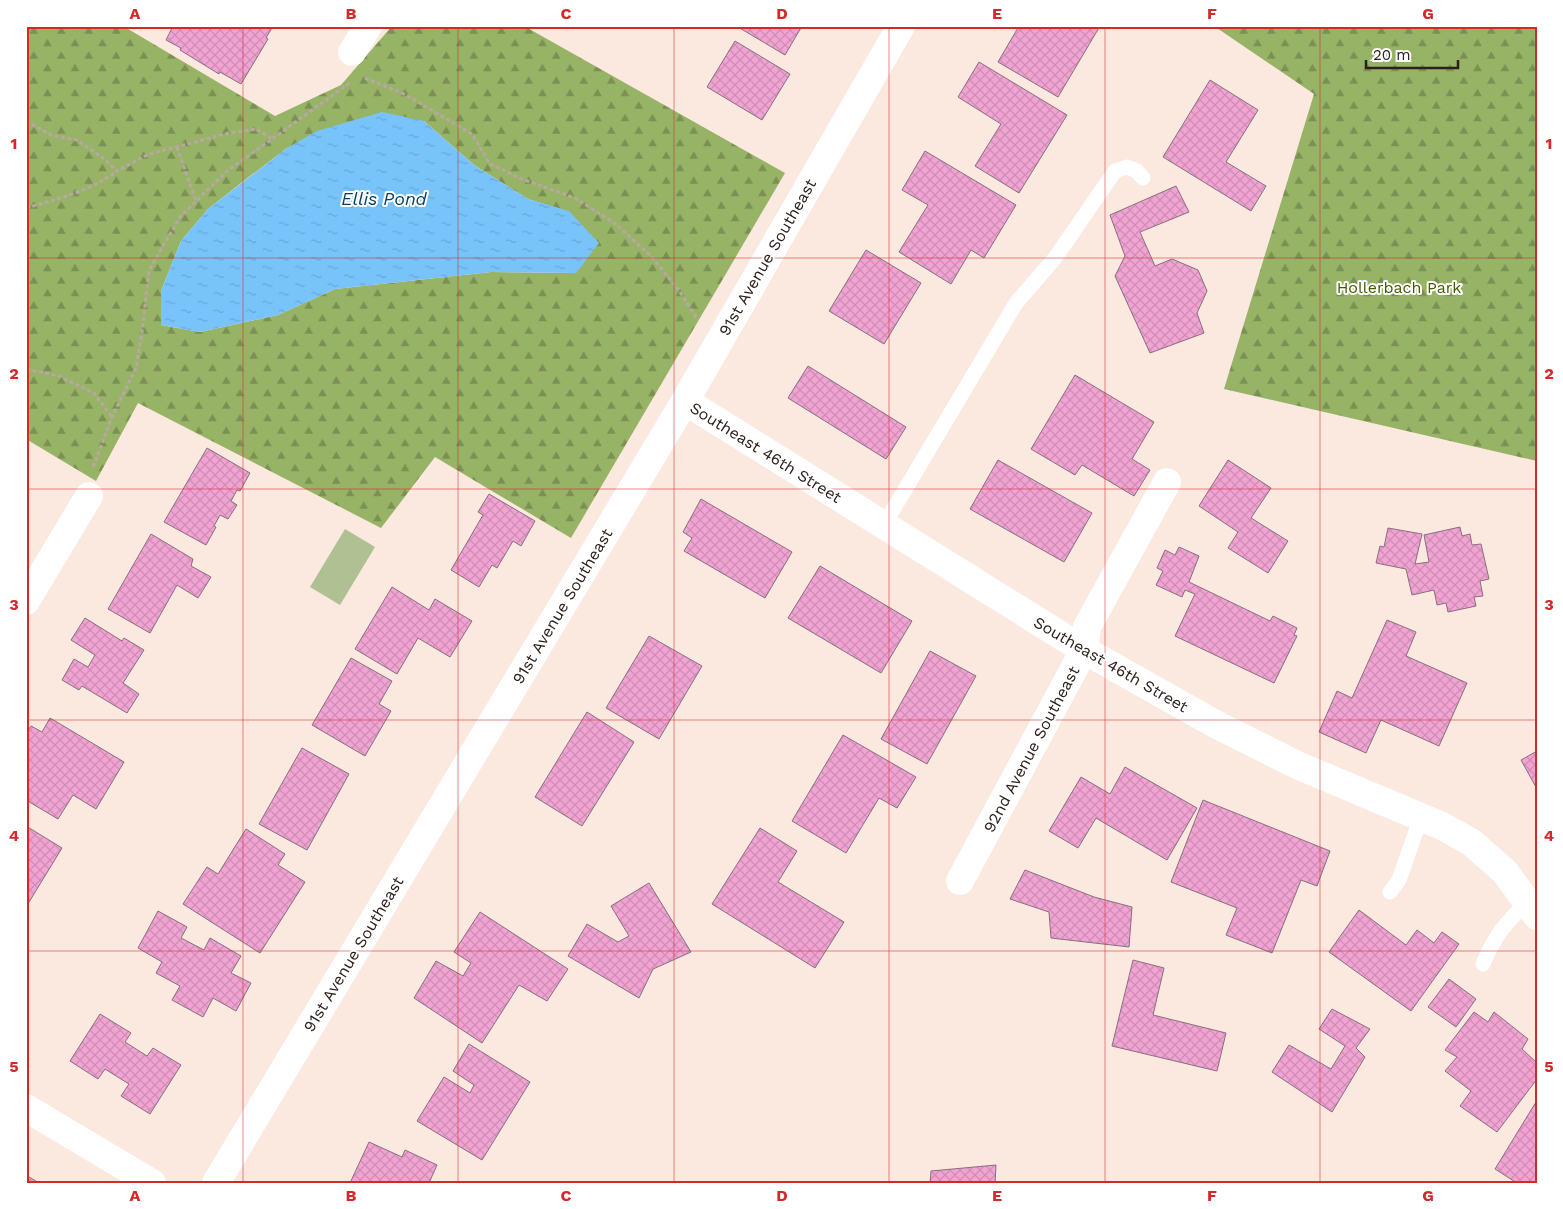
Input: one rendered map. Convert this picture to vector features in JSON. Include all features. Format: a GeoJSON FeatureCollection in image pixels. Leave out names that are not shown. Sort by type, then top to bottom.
{"type":"FeatureCollection","features":[{"type":"Feature","properties":{"kind":"street"},"geometry":{"type":"LineString","coordinates":[[356,64],[368,26]]}},
{"type":"Feature","properties":{"kind":"street","name":"91st Avenue Southeast"},"geometry":{"type":"LineString","coordinates":[[216,1183],[685,401],[901,26]]}},
{"type":"Feature","properties":{"kind":"street","name":"Southeast 46th Street"},"geometry":{"type":"LineString","coordinates":[[685,401],[1084,650],[1216,725],[1297,765],[1442,826],[1471,842],[1505,872],[1532,909]]}},
{"type":"Feature","properties":{"kind":"street","name":"92nd Avenue Southeast"},"geometry":{"type":"LineString","coordinates":[[960,881],[1084,650],[1087,627],[1166,482]]}},
{"type":"Feature","properties":{"kind":"street"},"geometry":{"type":"LineString","coordinates":[[26,601],[89,496]]}},
{"type":"Feature","properties":{"kind":"street"},"geometry":{"type":"LineString","coordinates":[[26,1108],[152,1183]]}},
{"type":"Feature","properties":{"kind":"lane"},"geometry":{"type":"LineString","coordinates":[[884,525],[1016,302],[1054,258],[1116,171],[1127,167],[1137,171],[1142,178]]}},
{"type":"Feature","properties":{"kind":"lane"},"geometry":{"type":"LineString","coordinates":[[1390,892],[1399,880],[1421,817]]}},
{"type":"Feature","properties":{"kind":"lane"},"geometry":{"type":"LineString","coordinates":[[1483,964],[1491,944],[1498,933],[1532,909]]}},
{"type":"Feature","properties":{"kind":"path"},"geometry":{"type":"LineString","coordinates":[[89,496],[94,463],[112,417],[136,368],[149,270],[180,217],[226,172],[271,138],[356,64],[472,134],[490,164],[522,179],[575,198],[613,222],[650,255],[678,289],[693,311],[714,350]]}},
{"type":"Feature","properties":{"kind":"path"},"geometry":{"type":"LineString","coordinates":[[26,121],[53,136],[77,140],[103,158],[117,171]]}},
{"type":"Feature","properties":{"kind":"path"},"geometry":{"type":"LineString","coordinates":[[26,208],[73,195],[104,180],[149,154],[177,146],[228,133],[256,129],[271,138]]}},
{"type":"Feature","properties":{"kind":"path"},"geometry":{"type":"LineString","coordinates":[[177,146],[196,201]]}},
{"type":"Feature","properties":{"kind":"path"},"geometry":{"type":"LineString","coordinates":[[26,369],[59,376],[94,393],[112,417]]}},
{"type":"Feature","properties":{"kind":"green space"},"geometry":{"type":"Polygon","coordinates":[[[26,26],[123,26],[275,116],[341,85],[392,26],[524,26],[785,173],[571,538],[435,457],[381,528],[138,403],[96,481],[26,439],[26,26]],[[424,121],[287,148],[208,209],[181,241],[161,291],[161,325],[200,332],[278,315],[335,289],[491,272],[576,273],[569,212],[528,199],[474,165],[424,121]]]}},
{"type":"Feature","properties":{"kind":"green space","name":"Hollerbach Park"},"geometry":{"type":"Polygon","coordinates":[[[1214,26],[1537,26],[1537,461],[1224,389],[1314,94],[1214,26]]]}},
{"type":"Feature","properties":{"kind":"green space"},"geometry":{"type":"Polygon","coordinates":[[[345,529],[375,547],[340,605],[310,587],[345,529]]]}},
{"type":"Feature","properties":{"kind":"water","name":"Ellis Pond"},"geometry":{"type":"Polygon","coordinates":[[[382,112],[424,121],[474,165],[528,199],[569,211],[599,243],[576,273],[491,272],[335,289],[278,315],[200,332],[161,325],[161,291],[181,241],[208,209],[287,148],[317,131],[382,112]]]}},
{"type":"Feature","properties":{"kind":"building"},"geometry":{"type":"Polygon","coordinates":[[[173,26],[273,26],[266,38],[268,39],[241,84],[220,72],[219,74],[166,40],[173,26]]]}},
{"type":"Feature","properties":{"kind":"building"},"geometry":{"type":"Polygon","coordinates":[[[739,26],[802,26],[785,55],[739,26]]]}},
{"type":"Feature","properties":{"kind":"building"},"geometry":{"type":"Polygon","coordinates":[[[1019,26],[1100,26],[1058,97],[998,62],[1019,26]]]}},
{"type":"Feature","properties":{"kind":"building"},"geometry":{"type":"Polygon","coordinates":[[[735,41],[790,74],[762,120],[707,87],[735,41]]]}},
{"type":"Feature","properties":{"kind":"building"},"geometry":{"type":"Polygon","coordinates":[[[979,62],[1067,115],[1019,193],[975,166],[1001,124],[958,97],[979,62]]]}},
{"type":"Feature","properties":{"kind":"building"},"geometry":{"type":"Polygon","coordinates":[[[1210,80],[1258,110],[1226,162],[1266,186],[1251,211],[1163,157],[1210,80]]]}},
{"type":"Feature","properties":{"kind":"building"},"geometry":{"type":"Polygon","coordinates":[[[925,151],[1016,205],[984,258],[971,250],[951,284],[899,252],[928,205],[902,190],[925,151]]]}},
{"type":"Feature","properties":{"kind":"building"},"geometry":{"type":"Polygon","coordinates":[[[1176,186],[1189,212],[1140,232],[1155,266],[1172,259],[1198,270],[1207,291],[1197,313],[1204,333],[1150,353],[1115,276],[1125,256],[1110,215],[1176,186]]]}},
{"type":"Feature","properties":{"kind":"building"},"geometry":{"type":"Polygon","coordinates":[[[866,250],[921,283],[884,344],[829,311],[866,250]]]}},
{"type":"Feature","properties":{"kind":"building"},"geometry":{"type":"Polygon","coordinates":[[[808,366],[906,427],[886,459],[788,398],[808,366]]]}},
{"type":"Feature","properties":{"kind":"building"},"geometry":{"type":"Polygon","coordinates":[[[1075,375],[1154,422],[1132,459],[1150,470],[1134,496],[1082,465],[1075,475],[1031,449],[1075,375]]]}},
{"type":"Feature","properties":{"kind":"building"},"geometry":{"type":"Polygon","coordinates":[[[207,448],[250,473],[240,491],[237,490],[231,501],[237,505],[228,519],[220,515],[206,545],[164,522],[207,448]]]}},
{"type":"Feature","properties":{"kind":"building"},"geometry":{"type":"Polygon","coordinates":[[[998,460],[1092,513],[1064,562],[970,509],[998,460]]]}},
{"type":"Feature","properties":{"kind":"building"},"geometry":{"type":"Polygon","coordinates":[[[1228,460],[1271,488],[1251,518],[1288,541],[1268,573],[1228,548],[1238,532],[1199,506],[1228,460]]]}},
{"type":"Feature","properties":{"kind":"building"},"geometry":{"type":"Polygon","coordinates":[[[489,494],[535,521],[521,546],[513,541],[497,568],[492,565],[479,587],[451,570],[483,515],[478,512],[489,494]]]}},
{"type":"Feature","properties":{"kind":"building"},"geometry":{"type":"Polygon","coordinates":[[[701,499],[792,552],[765,598],[684,551],[692,538],[683,532],[701,499]]]}},
{"type":"Feature","properties":{"kind":"building"},"geometry":{"type":"Polygon","coordinates":[[[1460,527],[1462,536],[1470,534],[1472,545],[1481,544],[1489,579],[1480,581],[1483,596],[1474,597],[1476,606],[1448,612],[1446,603],[1437,605],[1434,590],[1412,595],[1406,569],[1376,563],[1380,546],[1384,547],[1388,528],[1422,534],[1415,564],[1429,562],[1424,535],[1460,527]]]}},
{"type":"Feature","properties":{"kind":"building"},"geometry":{"type":"Polygon","coordinates":[[[151,534],[193,559],[191,566],[211,577],[198,598],[177,585],[150,633],[108,609],[151,534]]]}},
{"type":"Feature","properties":{"kind":"building"},"geometry":{"type":"Polygon","coordinates":[[[1179,547],[1199,556],[1189,582],[1270,621],[1273,616],[1297,628],[1294,635],[1297,636],[1274,683],[1175,636],[1195,594],[1185,590],[1182,597],[1156,585],[1163,571],[1157,568],[1165,550],[1175,555],[1179,547]]]}},
{"type":"Feature","properties":{"kind":"building"},"geometry":{"type":"Polygon","coordinates":[[[820,566],[912,621],[881,673],[788,618],[820,566]]]}},
{"type":"Feature","properties":{"kind":"building"},"geometry":{"type":"Polygon","coordinates":[[[392,587],[429,610],[435,599],[472,621],[450,657],[418,638],[397,674],[355,649],[392,587]]]}},
{"type":"Feature","properties":{"kind":"building"},"geometry":{"type":"Polygon","coordinates":[[[85,618],[122,641],[124,638],[144,650],[123,683],[139,694],[127,713],[82,686],[79,690],[62,680],[74,659],[88,667],[95,655],[71,640],[85,618]]]}},
{"type":"Feature","properties":{"kind":"building"},"geometry":{"type":"Polygon","coordinates":[[[1387,620],[1416,632],[1406,656],[1467,683],[1439,746],[1381,720],[1366,753],[1319,732],[1337,691],[1352,698],[1387,620]]]}},
{"type":"Feature","properties":{"kind":"building"},"geometry":{"type":"Polygon","coordinates":[[[649,636],[702,666],[659,739],[606,708],[649,636]]]}},
{"type":"Feature","properties":{"kind":"building"},"geometry":{"type":"Polygon","coordinates":[[[930,651],[976,676],[927,764],[881,739],[930,651]]]}},
{"type":"Feature","properties":{"kind":"building"},"geometry":{"type":"Polygon","coordinates":[[[351,658],[392,681],[379,704],[391,711],[365,756],[312,725],[351,658]]]}},
{"type":"Feature","properties":{"kind":"building"},"geometry":{"type":"Polygon","coordinates":[[[587,712],[634,742],[582,826],[535,797],[587,712]]]}},
{"type":"Feature","properties":{"kind":"building"},"geometry":{"type":"Polygon","coordinates":[[[50,718],[124,762],[96,809],[73,795],[58,819],[26,800],[26,733],[31,726],[42,732],[50,718]]]}},
{"type":"Feature","properties":{"kind":"building"},"geometry":{"type":"Polygon","coordinates":[[[843,735],[916,777],[897,808],[879,798],[846,853],[792,821],[843,735]]]}},
{"type":"Feature","properties":{"kind":"building"},"geometry":{"type":"Polygon","coordinates":[[[302,748],[349,774],[307,850],[259,824],[302,748]]]}},
{"type":"Feature","properties":{"kind":"building"},"geometry":{"type":"Polygon","coordinates":[[[1537,751],[1537,789],[1521,760],[1537,751]]]}},
{"type":"Feature","properties":{"kind":"building"},"geometry":{"type":"Polygon","coordinates":[[[1125,767],[1197,808],[1167,860],[1096,818],[1078,848],[1049,831],[1081,777],[1110,794],[1125,767]]]}},
{"type":"Feature","properties":{"kind":"building"},"geometry":{"type":"Polygon","coordinates":[[[1203,800],[1330,851],[1317,886],[1301,880],[1272,953],[1226,935],[1237,908],[1171,882],[1203,800]]]}},
{"type":"Feature","properties":{"kind":"building"},"geometry":{"type":"Polygon","coordinates":[[[26,826],[62,848],[26,907],[26,826]]]}},
{"type":"Feature","properties":{"kind":"building"},"geometry":{"type":"Polygon","coordinates":[[[760,828],[797,851],[778,882],[844,922],[815,968],[712,904],[760,828]]]}},
{"type":"Feature","properties":{"kind":"building"},"geometry":{"type":"Polygon","coordinates":[[[246,829],[285,854],[278,865],[305,882],[260,953],[183,904],[207,867],[218,874],[246,829]]]}},
{"type":"Feature","properties":{"kind":"building"},"geometry":{"type":"Polygon","coordinates":[[[1025,870],[1094,897],[1132,907],[1129,947],[1051,938],[1049,912],[1010,899],[1025,870]]]}},
{"type":"Feature","properties":{"kind":"building"},"geometry":{"type":"Polygon","coordinates":[[[649,883],[691,952],[653,969],[639,998],[568,956],[587,924],[618,942],[629,936],[611,906],[649,883]]]}},
{"type":"Feature","properties":{"kind":"building"},"geometry":{"type":"Polygon","coordinates":[[[1359,910],[1406,945],[1417,930],[1434,943],[1442,932],[1459,944],[1411,1011],[1329,952],[1359,910]]]}},
{"type":"Feature","properties":{"kind":"building"},"geometry":{"type":"Polygon","coordinates":[[[158,911],[187,927],[181,938],[204,950],[210,938],[241,956],[231,973],[251,983],[236,1011],[213,998],[203,1017],[172,1000],[180,986],[156,973],[162,962],[138,948],[158,911]]]}},
{"type":"Feature","properties":{"kind":"building"},"geometry":{"type":"Polygon","coordinates":[[[480,912],[568,969],[547,1001],[519,985],[482,1043],[414,998],[436,961],[463,976],[471,963],[454,952],[480,912]]]}},
{"type":"Feature","properties":{"kind":"building"},"geometry":{"type":"Polygon","coordinates":[[[1133,960],[1164,968],[1153,1015],[1226,1033],[1217,1071],[1112,1046],[1133,960]]]}},
{"type":"Feature","properties":{"kind":"building"},"geometry":{"type":"Polygon","coordinates":[[[1449,979],[1476,999],[1456,1027],[1428,1007],[1449,979]]]}},
{"type":"Feature","properties":{"kind":"building"},"geometry":{"type":"Polygon","coordinates":[[[1332,1009],[1370,1029],[1356,1048],[1365,1057],[1332,1112],[1272,1072],[1289,1045],[1331,1069],[1345,1046],[1319,1029],[1332,1009]]]}},
{"type":"Feature","properties":{"kind":"building"},"geometry":{"type":"Polygon","coordinates":[[[1474,1012],[1488,1022],[1494,1012],[1528,1039],[1522,1049],[1537,1063],[1537,1079],[1497,1132],[1460,1106],[1471,1091],[1445,1071],[1457,1057],[1445,1050],[1474,1012]]]}},
{"type":"Feature","properties":{"kind":"building"},"geometry":{"type":"Polygon","coordinates":[[[100,1014],[131,1033],[125,1042],[147,1056],[153,1048],[181,1065],[150,1114],[121,1096],[129,1084],[105,1069],[98,1079],[70,1061],[100,1014]]]}},
{"type":"Feature","properties":{"kind":"building"},"geometry":{"type":"Polygon","coordinates":[[[469,1044],[530,1082],[482,1160],[417,1121],[444,1077],[470,1093],[474,1085],[453,1071],[469,1044]]]}},
{"type":"Feature","properties":{"kind":"building"},"geometry":{"type":"Polygon","coordinates":[[[1536,1102],[1537,1183],[1517,1183],[1495,1169],[1536,1102]]]}},
{"type":"Feature","properties":{"kind":"building"},"geometry":{"type":"Polygon","coordinates":[[[369,1142],[402,1157],[405,1150],[437,1165],[429,1183],[350,1183],[369,1142]]]}},
{"type":"Feature","properties":{"kind":"building"},"geometry":{"type":"Polygon","coordinates":[[[996,1165],[995,1183],[930,1183],[931,1171],[996,1165]]]}},
{"type":"Feature","properties":{"kind":"building"},"geometry":{"type":"Polygon","coordinates":[[[26,1175],[39,1183],[26,1183],[26,1175]]]}}]}
